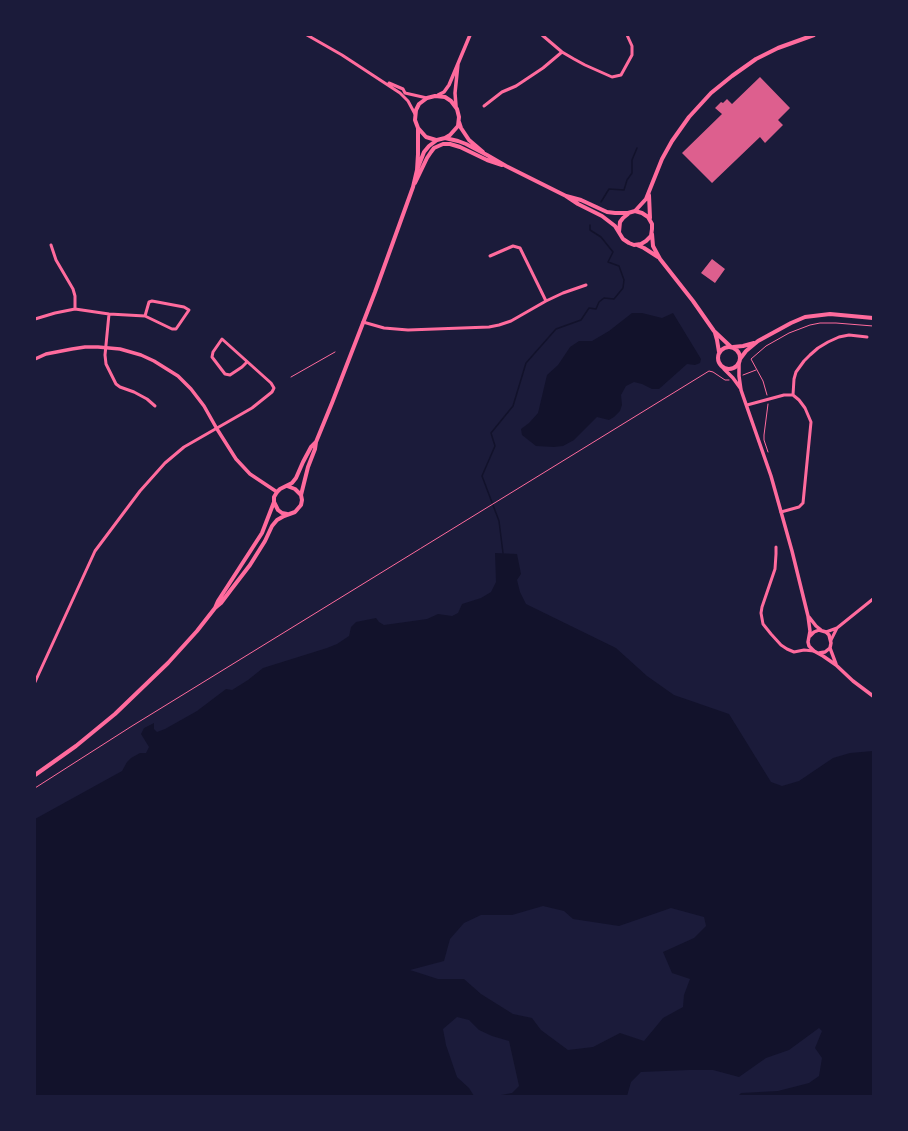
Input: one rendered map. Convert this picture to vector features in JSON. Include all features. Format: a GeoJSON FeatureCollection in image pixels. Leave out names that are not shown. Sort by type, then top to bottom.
{"type":"FeatureCollection","features":[{"type":"Feature","properties":{"kind":"main road"},"geometry":{"type":"LineString","coordinates":[[635,212],[649,193],[662,159],[672,141],[689,117],[711,93],[756,59],[778,48],[814,35]]}},
{"type":"Feature","properties":{"kind":"main road"},"geometry":{"type":"LineString","coordinates":[[437,140],[426,137],[418,128],[415,120],[420,104],[427,98],[438,96],[448,98],[456,106],[461,128],[469,140],[487,154],[506,166],[566,196],[606,219],[615,226],[623,239],[627,242],[651,252],[660,259]]}},
{"type":"Feature","properties":{"kind":"main road"},"geometry":{"type":"LineString","coordinates":[[35,775],[76,746],[115,714],[168,663],[230,592],[250,565],[265,541],[272,526],[277,520],[295,512],[300,507],[302,500],[301,495],[316,442],[388,258],[424,152],[437,140],[450,136],[455,131],[459,122]]}},
{"type":"Feature","properties":{"kind":"main road"},"geometry":{"type":"LineString","coordinates":[[417,170],[418,128]]}},
{"type":"Feature","properties":{"kind":"main road"},"geometry":{"type":"LineString","coordinates":[[445,138],[458,141],[487,154]]}},
{"type":"Feature","properties":{"kind":"main road"},"geometry":{"type":"LineString","coordinates":[[413,187],[431,152],[434,148],[443,144],[450,144],[460,147],[494,163],[506,166]]}},
{"type":"Feature","properties":{"kind":"main road"},"geometry":{"type":"LineString","coordinates":[[649,193],[648,206],[652,226],[653,246],[660,259],[693,301],[714,331],[739,353],[740,361]]}},
{"type":"Feature","properties":{"kind":"main road"},"geometry":{"type":"LineString","coordinates":[[566,196],[580,200],[607,212],[635,212],[645,214],[650,219]]}},
{"type":"Feature","properties":{"kind":"main road"},"geometry":{"type":"LineString","coordinates":[[620,232],[620,222],[628,213]]}},
{"type":"Feature","properties":{"kind":"main road"},"geometry":{"type":"LineString","coordinates":[[637,245],[646,242],[652,234]]}},
{"type":"Feature","properties":{"kind":"main road"},"geometry":{"type":"LineString","coordinates":[[718,353],[725,348],[743,346],[758,341],[791,323],[814,315],[830,314],[873,318]]}},
{"type":"Feature","properties":{"kind":"main road"},"geometry":{"type":"LineString","coordinates":[[714,331],[717,340],[719,365],[724,369],[733,369],[746,351],[758,341]]}},
{"type":"Feature","properties":{"kind":"main road"},"geometry":{"type":"LineString","coordinates":[[215,608],[262,533],[277,492],[280,488],[287,486],[296,478],[311,447],[316,442]]}},
{"type":"Feature","properties":{"kind":"main road"},"geometry":{"type":"LineString","coordinates":[[287,486],[296,488],[301,495]]}},
{"type":"Feature","properties":{"kind":"main road"},"geometry":{"type":"LineString","coordinates":[[274,502],[279,511],[289,514]]}},
{"type":"Feature","properties":{"kind":"street"},"geometry":{"type":"LineString","coordinates":[[307,35],[382,80],[400,93],[408,101],[416,114]]}},
{"type":"Feature","properties":{"kind":"street"},"geometry":{"type":"LineString","coordinates":[[438,96],[444,92],[449,84],[470,35]]}},
{"type":"Feature","properties":{"kind":"street"},"geometry":{"type":"LineString","coordinates":[[542,35],[562,52],[585,65],[612,77],[621,75],[632,55],[632,46],[627,35]]}},
{"type":"Feature","properties":{"kind":"street"},"geometry":{"type":"LineString","coordinates":[[484,106],[502,92],[516,86],[544,68],[562,52]]}},
{"type":"Feature","properties":{"kind":"street"},"geometry":{"type":"LineString","coordinates":[[456,106],[455,93],[458,63]]}},
{"type":"Feature","properties":{"kind":"street"},"geometry":{"type":"LineString","coordinates":[[382,80],[403,89],[405,93],[427,98]]}},
{"type":"Feature","properties":{"kind":"street"},"geometry":{"type":"LineString","coordinates":[[51,245],[56,260],[73,289],[75,296],[75,309]]}},
{"type":"Feature","properties":{"kind":"street"},"geometry":{"type":"LineString","coordinates":[[490,256],[513,246],[520,248],[546,301]]}},
{"type":"Feature","properties":{"kind":"street"},"geometry":{"type":"LineString","coordinates":[[363,322],[384,328],[408,330],[489,327],[512,321],[546,301],[586,284]]}},
{"type":"Feature","properties":{"kind":"street"},"geometry":{"type":"LineString","coordinates":[[35,319],[75,309],[109,314],[145,316],[172,329],[176,329],[189,310],[184,306],[152,301],[149,302],[145,316]]}},
{"type":"Feature","properties":{"kind":"street"},"geometry":{"type":"LineString","coordinates":[[109,314],[105,360],[106,364],[116,384],[147,399],[155,406]]}},
{"type":"Feature","properties":{"kind":"street"},"geometry":{"type":"LineString","coordinates":[[793,395],[796,372],[804,361],[818,348],[839,337],[849,335],[867,337]]}},
{"type":"Feature","properties":{"kind":"street"},"geometry":{"type":"LineString","coordinates":[[35,682],[94,551],[140,491],[166,463],[184,447],[252,408],[272,392],[274,388],[271,383],[222,339],[213,352],[212,357],[226,374],[230,375],[247,362]]}},
{"type":"Feature","properties":{"kind":"street"},"geometry":{"type":"LineString","coordinates":[[35,358],[46,354],[85,347],[120,349],[145,356],[178,376],[185,382],[197,396],[229,449],[247,471],[277,492]]}},
{"type":"Feature","properties":{"kind":"street"},"geometry":{"type":"LineString","coordinates":[[740,361],[739,376],[741,390]]}},
{"type":"Feature","properties":{"kind":"street"},"geometry":{"type":"LineString","coordinates":[[724,369],[733,378],[741,390],[771,476],[808,616],[809,637],[804,650]]}},
{"type":"Feature","properties":{"kind":"street"},"geometry":{"type":"LineString","coordinates":[[747,405],[784,395],[793,395],[805,408],[811,422],[803,503],[799,507],[781,512]]}},
{"type":"Feature","properties":{"kind":"street"},"geometry":{"type":"LineString","coordinates":[[776,547],[775,568],[761,613],[764,624],[776,639],[794,652],[804,650],[825,652],[830,648]]}},
{"type":"Feature","properties":{"kind":"street"},"geometry":{"type":"LineString","coordinates":[[826,632],[837,628],[873,599]]}},
{"type":"Feature","properties":{"kind":"street"},"geometry":{"type":"LineString","coordinates":[[808,616],[816,626],[830,635],[831,640]]}},
{"type":"Feature","properties":{"kind":"street"},"geometry":{"type":"LineString","coordinates":[[836,665],[830,648],[831,640],[837,628]]}},
{"type":"Feature","properties":{"kind":"street"},"geometry":{"type":"LineString","coordinates":[[809,637],[814,632],[822,630]]}},
{"type":"Feature","properties":{"kind":"street"},"geometry":{"type":"LineString","coordinates":[[808,642],[810,648],[836,665],[853,681],[873,696]]}},
{"type":"Feature","properties":{"kind":"path"},"geometry":{"type":"LineString","coordinates":[[769,456],[764,435],[769,402],[766,388],[751,359],[766,346],[789,333],[810,325],[829,323],[873,326]]}},
{"type":"Feature","properties":{"kind":"path"},"geometry":{"type":"LineString","coordinates":[[291,377],[335,352]]}},
{"type":"Feature","properties":{"kind":"path"},"geometry":{"type":"LineString","coordinates":[[35,788],[145,718],[710,371]]}},
{"type":"Feature","properties":{"kind":"shaded area"},"geometry":{"type":"Polygon","coordinates":[[[632,313],[642,313],[662,318],[673,313],[701,359],[700,363],[695,365],[687,364],[659,389],[652,389],[634,382],[626,386],[621,395],[622,405],[620,411],[614,417],[609,420],[597,417],[574,440],[563,446],[536,446],[522,435],[521,429],[538,413],[547,375],[558,365],[570,347],[579,341],[592,341],[609,331],[632,313]]]}},
{"type":"Feature","properties":{"kind":"shaded area"},"geometry":{"type":"Polygon","coordinates":[[[495,553],[517,554],[521,574],[517,580],[520,592],[526,604],[616,648],[647,676],[674,695],[729,714],[771,782],[782,786],[799,781],[833,758],[850,753],[873,751],[873,1096],[738,1096],[741,1093],[778,1091],[809,1083],[819,1076],[822,1058],[815,1048],[822,1031],[819,1028],[789,1050],[766,1058],[739,1077],[713,1070],[641,1072],[631,1082],[627,1096],[496,1096],[512,1093],[519,1086],[509,1041],[479,1030],[469,1020],[457,1017],[443,1029],[446,1045],[457,1077],[469,1088],[474,1096],[35,1096],[35,819],[122,771],[131,758],[140,753],[146,753],[149,747],[141,734],[144,728],[154,723],[154,729],[157,732],[165,729],[197,711],[226,689],[232,690],[263,668],[337,644],[349,636],[351,627],[356,622],[376,618],[384,625],[427,619],[438,614],[452,616],[458,613],[462,604],[481,598],[491,592],[496,582],[495,553]],[[543,906],[512,915],[481,915],[464,923],[450,939],[444,961],[410,970],[438,979],[464,979],[481,994],[513,1014],[532,1018],[541,1030],[568,1050],[593,1047],[620,1033],[644,1041],[663,1018],[683,1007],[684,995],[690,979],[672,973],[663,952],[694,938],[706,926],[704,917],[671,908],[619,926],[573,919],[564,911],[543,906]]]}},
{"type":"Feature","properties":{"kind":"building"},"geometry":{"type":"Polygon","coordinates":[[[760,77],[790,108],[778,120],[783,125],[765,143],[760,137],[712,183],[682,153],[722,114],[715,108],[721,102],[723,103],[727,99],[732,104],[760,77]]]}},
{"type":"Feature","properties":{"kind":"building"},"geometry":{"type":"Polygon","coordinates":[[[712,259],[725,269],[715,283],[701,273],[712,259]]]}},
{"type":"Feature","properties":{"kind":"waterway"},"geometry":{"type":"LineString","coordinates":[[601,202],[609,189],[624,190],[627,180],[632,173],[632,160],[637,148]]}},
{"type":"Feature","properties":{"kind":"waterway"},"geometry":{"type":"LineString","coordinates":[[503,553],[499,521],[482,476],[495,446],[491,433],[513,406],[526,363],[556,329],[581,320],[589,308],[596,309],[599,302],[604,298],[614,299],[623,288],[624,280],[619,266],[608,262],[613,252],[601,237],[590,230],[590,225]]}}]}
